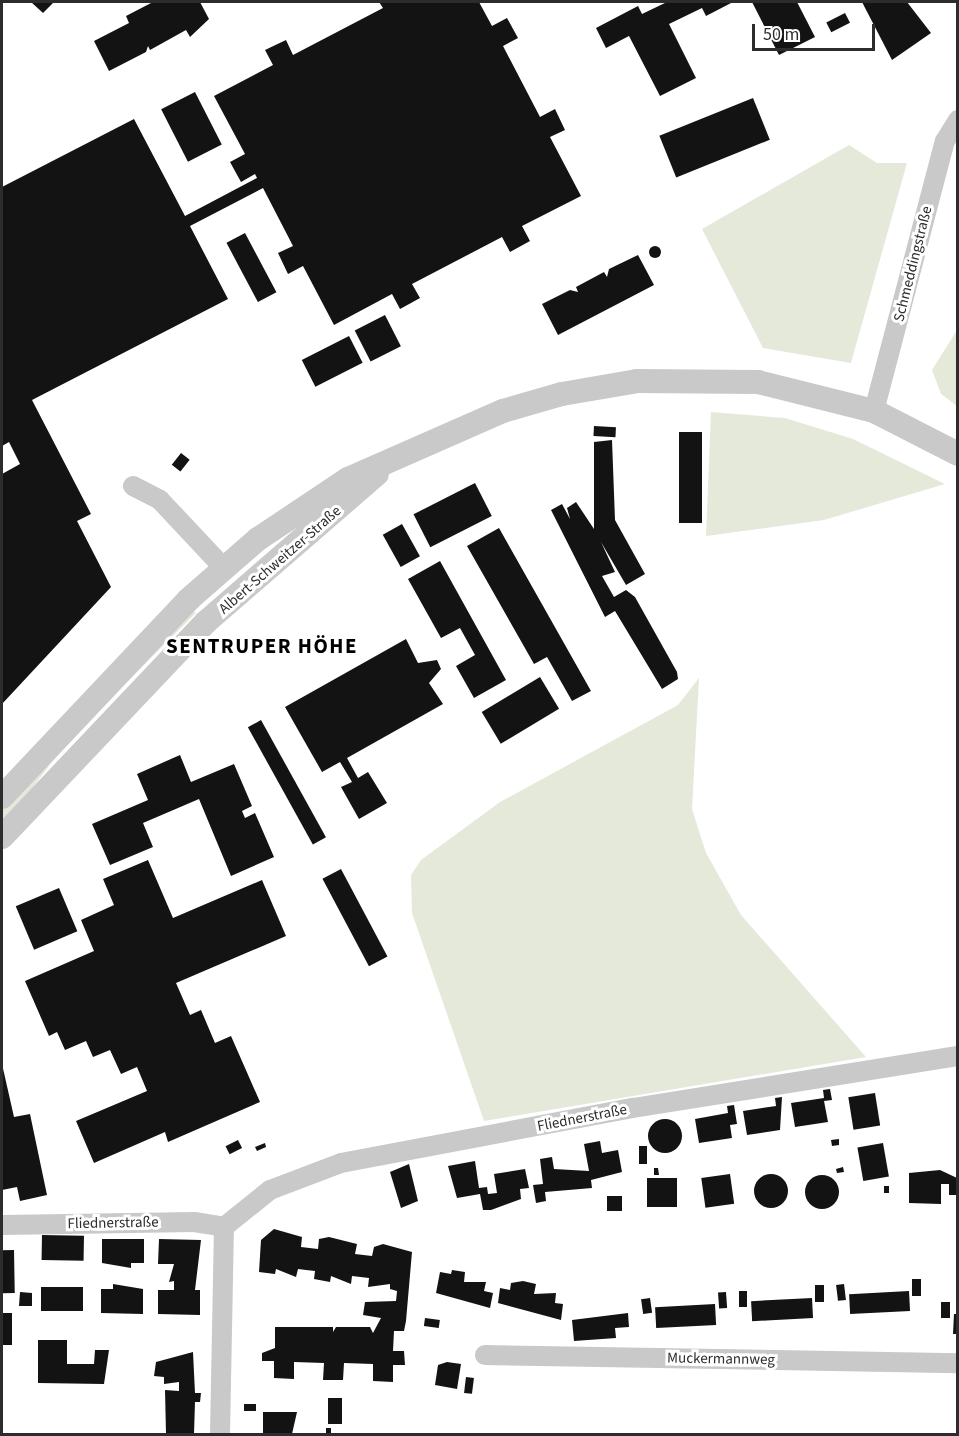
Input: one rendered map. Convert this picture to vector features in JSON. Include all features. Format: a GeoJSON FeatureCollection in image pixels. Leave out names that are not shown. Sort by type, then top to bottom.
{"type":"FeatureCollection","features":[{"type":"Feature","properties":{"kind":"street","name":"Schmeddingstraße"},"geometry":{"type":"LineString","coordinates":[[874,411],[945,141],[957,120]]}},
{"type":"Feature","properties":{"kind":"street","name":"Albert-Schweitzer-Straße"},"geometry":{"type":"LineString","coordinates":[[2,797],[223,567],[314,500],[348,479],[386,466],[528,402],[637,381],[758,382],[874,411],[957,454]]}},
{"type":"Feature","properties":{"kind":"street","name":"Albert-Schweitzer-Straße"},"geometry":{"type":"LineString","coordinates":[[2,837],[243,590],[386,466]]}},
{"type":"Feature","properties":{"kind":"street"},"geometry":{"type":"LineString","coordinates":[[133,486],[159,500],[243,590]]}},
{"type":"Feature","properties":{"kind":"street","name":"Fliednerstraße"},"geometry":{"type":"LineString","coordinates":[[2,1225],[194,1222],[224,1227],[270,1190],[341,1163],[633,1108],[957,1056]]}},
{"type":"Feature","properties":{"kind":"street"},"geometry":{"type":"LineString","coordinates":[[220,1434],[224,1227]]}},
{"type":"Feature","properties":{"kind":"street","name":"Muckermannweg"},"geometry":{"type":"LineString","coordinates":[[485,1355],[957,1363]]}},
{"type":"Feature","properties":{"kind":"shaded area"},"geometry":{"type":"Polygon","coordinates":[[[849,145],[877,163],[907,163],[851,363],[763,348],[702,229],[849,145]]]}},
{"type":"Feature","properties":{"kind":"shaded area"},"geometry":{"type":"Polygon","coordinates":[[[957,330],[957,406],[941,394],[932,370],[957,330]]]}},
{"type":"Feature","properties":{"kind":"shaded area"},"geometry":{"type":"Polygon","coordinates":[[[711,412],[785,418],[853,439],[945,484],[824,520],[706,536],[711,412]]]}},
{"type":"Feature","properties":{"kind":"shaded area"},"geometry":{"type":"Polygon","coordinates":[[[191,608],[196,613],[66,743],[2,829],[2,806],[191,608]]]}},
{"type":"Feature","properties":{"kind":"shaded area"},"geometry":{"type":"Polygon","coordinates":[[[699,678],[692,809],[706,853],[741,915],[866,1057],[484,1121],[412,913],[411,875],[421,860],[500,802],[678,705],[699,678]]]}},
{"type":"Feature","properties":{"kind":"building"},"geometry":{"type":"Polygon","coordinates":[[[31,2],[54,2],[43,13],[31,2]]]}},
{"type":"Feature","properties":{"kind":"building"},"geometry":{"type":"Polygon","coordinates":[[[153,2],[200,2],[209,19],[190,37],[186,30],[150,50],[148,46],[146,52],[109,71],[94,41],[129,23],[126,16],[153,2]]]}},
{"type":"Feature","properties":{"kind":"building"},"geometry":{"type":"Polygon","coordinates":[[[379,2],[479,2],[492,26],[507,18],[518,38],[503,46],[540,117],[555,109],[565,130],[550,137],[581,196],[522,226],[530,241],[510,252],[502,237],[412,284],[420,298],[400,309],[392,294],[334,325],[303,266],[288,274],[278,253],[293,246],[263,188],[190,226],[228,299],[32,400],[91,514],[77,521],[111,587],[2,704],[2,474],[20,464],[9,442],[2,446],[2,187],[134,119],[185,216],[257,178],[255,174],[241,182],[230,162],[245,154],[214,96],[273,65],[265,50],[286,40],[293,55],[383,8],[379,2]]]}},
{"type":"Feature","properties":{"kind":"building"},"geometry":{"type":"Polygon","coordinates":[[[667,2],[733,2],[706,16],[702,8],[669,24],[696,78],[660,96],[629,36],[606,48],[596,28],[638,6],[642,14],[667,2]]]}},
{"type":"Feature","properties":{"kind":"building"},"geometry":{"type":"Polygon","coordinates":[[[752,2],[797,2],[815,37],[779,55],[752,2]]]}},
{"type":"Feature","properties":{"kind":"building"},"geometry":{"type":"Polygon","coordinates":[[[862,2],[907,2],[931,33],[892,60],[862,2]]]}},
{"type":"Feature","properties":{"kind":"building"},"geometry":{"type":"Polygon","coordinates":[[[845,13],[850,23],[831,32],[826,23],[845,13]]]}},
{"type":"Feature","properties":{"kind":"building"},"geometry":{"type":"Polygon","coordinates":[[[195,92],[222,145],[188,162],[161,109],[195,92]]]}},
{"type":"Feature","properties":{"kind":"building"},"geometry":{"type":"Polygon","coordinates":[[[753,98],[770,140],[676,178],[659,136],[753,98]]]}},
{"type":"Feature","properties":{"kind":"building"},"geometry":{"type":"Polygon","coordinates":[[[245,233],[276,292],[258,302],[226,243],[245,233]]]}},
{"type":"Feature","properties":{"kind":"building"},"geometry":{"type":"Polygon","coordinates":[[[657,246],[661,252],[657,258],[653,258],[649,250],[657,246]]]}},
{"type":"Feature","properties":{"kind":"building"},"geometry":{"type":"Polygon","coordinates":[[[638,255],[654,285],[558,335],[542,304],[570,290],[578,292],[576,287],[604,272],[607,277],[609,269],[638,255]]]}},
{"type":"Feature","properties":{"kind":"building"},"geometry":{"type":"Polygon","coordinates":[[[385,315],[401,346],[371,362],[355,330],[385,315]]]}},
{"type":"Feature","properties":{"kind":"building"},"geometry":{"type":"Polygon","coordinates":[[[349,336],[363,363],[315,387],[302,360],[349,336]]]}},
{"type":"Feature","properties":{"kind":"building"},"geometry":{"type":"Polygon","coordinates":[[[594,426],[616,427],[615,437],[593,436],[594,426]]]}},
{"type":"Feature","properties":{"kind":"building"},"geometry":{"type":"Polygon","coordinates":[[[679,432],[702,432],[702,523],[679,523],[679,432]]]}},
{"type":"Feature","properties":{"kind":"building"},"geometry":{"type":"Polygon","coordinates":[[[612,440],[615,520],[645,574],[626,585],[601,542],[615,572],[602,576],[614,597],[626,590],[635,597],[677,672],[678,679],[662,689],[615,611],[605,617],[551,510],[562,504],[570,519],[567,508],[576,502],[594,529],[594,442],[612,440]]]}},
{"type":"Feature","properties":{"kind":"building"},"geometry":{"type":"Polygon","coordinates":[[[181,453],[190,460],[180,472],[172,465],[181,453]]]}},
{"type":"Feature","properties":{"kind":"building"},"geometry":{"type":"Polygon","coordinates":[[[475,483],[492,516],[430,547],[414,514],[475,483]]]}},
{"type":"Feature","properties":{"kind":"building"},"geometry":{"type":"Polygon","coordinates":[[[402,524],[420,556],[401,567],[383,535],[402,524]]]}},
{"type":"Feature","properties":{"kind":"building"},"geometry":{"type":"Polygon","coordinates":[[[499,528],[591,691],[572,701],[547,657],[534,664],[467,546],[499,528]]]}},
{"type":"Feature","properties":{"kind":"building"},"geometry":{"type":"Polygon","coordinates":[[[440,561],[506,680],[474,698],[456,666],[475,655],[460,628],[441,638],[408,579],[440,561]]]}},
{"type":"Feature","properties":{"kind":"building"},"geometry":{"type":"Polygon","coordinates":[[[406,639],[418,663],[437,660],[441,669],[429,683],[443,704],[347,758],[358,778],[368,772],[387,803],[359,819],[341,787],[352,782],[340,762],[322,772],[285,707],[406,639]]]}},
{"type":"Feature","properties":{"kind":"building"},"geometry":{"type":"Polygon","coordinates":[[[540,677],[559,709],[501,744],[482,712],[540,677]]]}},
{"type":"Feature","properties":{"kind":"building"},"geometry":{"type":"Polygon","coordinates":[[[261,720],[326,837],[313,844],[248,727],[261,720]]]}},
{"type":"Feature","properties":{"kind":"building"},"geometry":{"type":"Polygon","coordinates":[[[180,755],[191,782],[234,764],[252,806],[242,811],[245,818],[255,813],[274,857],[231,876],[199,799],[143,823],[153,847],[110,865],[92,824],[148,800],[137,774],[180,755]]]}},
{"type":"Feature","properties":{"kind":"building"},"geometry":{"type":"Polygon","coordinates":[[[148,860],[173,918],[262,880],[286,936],[176,983],[190,1015],[201,1010],[215,1043],[231,1036],[260,1102],[168,1142],[165,1132],[94,1163],[76,1121],[147,1091],[137,1067],[121,1074],[110,1050],[93,1057],[86,1041],[65,1050],[57,1032],[49,1036],[25,981],[94,951],[81,920],[114,905],[103,879],[148,860]]]}},
{"type":"Feature","properties":{"kind":"building"},"geometry":{"type":"Polygon","coordinates":[[[341,869],[387,956],[369,966],[322,879],[341,869]]]}},
{"type":"Feature","properties":{"kind":"building"},"geometry":{"type":"Polygon","coordinates":[[[59,888],[77,931],[34,950],[16,906],[59,888]]]}},
{"type":"Feature","properties":{"kind":"building"},"geometry":{"type":"Polygon","coordinates":[[[2,1064],[14,1117],[30,1114],[47,1195],[20,1201],[17,1187],[2,1190],[2,1064]]]}},
{"type":"Feature","properties":{"kind":"building"},"geometry":{"type":"Polygon","coordinates":[[[830,1089],[832,1100],[824,1101],[828,1122],[795,1127],[791,1103],[824,1098],[823,1090],[830,1089]]]}},
{"type":"Feature","properties":{"kind":"building"},"geometry":{"type":"Polygon","coordinates":[[[875,1093],[880,1126],[853,1130],[848,1097],[875,1093]]]}},
{"type":"Feature","properties":{"kind":"building"},"geometry":{"type":"Polygon","coordinates":[[[782,1097],[780,1130],[747,1135],[743,1111],[776,1106],[775,1098],[782,1097]]]}},
{"type":"Feature","properties":{"kind":"building"},"geometry":{"type":"Polygon","coordinates":[[[734,1105],[737,1124],[730,1125],[732,1138],[699,1143],[695,1119],[728,1113],[727,1106],[734,1105]]]}},
{"type":"Feature","properties":{"kind":"building"},"geometry":{"type":"Polygon","coordinates":[[[665,1119],[677,1124],[682,1136],[677,1148],[665,1153],[653,1148],[648,1136],[653,1124],[665,1119]]]}},
{"type":"Feature","properties":{"kind":"building"},"geometry":{"type":"Polygon","coordinates":[[[839,1139],[839,1145],[832,1146],[831,1140],[839,1139]]]}},
{"type":"Feature","properties":{"kind":"building"},"geometry":{"type":"Polygon","coordinates":[[[238,1140],[242,1148],[230,1154],[226,1146],[238,1140]]]}},
{"type":"Feature","properties":{"kind":"building"},"geometry":{"type":"Polygon","coordinates":[[[600,1141],[602,1153],[618,1150],[622,1172],[591,1180],[592,1188],[545,1192],[546,1201],[536,1203],[533,1185],[543,1184],[540,1159],[552,1157],[554,1169],[589,1171],[584,1144],[600,1141]]]}},
{"type":"Feature","properties":{"kind":"building"},"geometry":{"type":"Polygon","coordinates":[[[265,1143],[266,1147],[257,1151],[255,1147],[265,1143]]]}},
{"type":"Feature","properties":{"kind":"building"},"geometry":{"type":"Polygon","coordinates":[[[883,1143],[889,1176],[863,1181],[857,1148],[883,1143]]]}},
{"type":"Feature","properties":{"kind":"building"},"geometry":{"type":"Polygon","coordinates":[[[639,1146],[647,1146],[647,1164],[639,1164],[639,1146]]]}},
{"type":"Feature","properties":{"kind":"building"},"geometry":{"type":"Polygon","coordinates":[[[475,1161],[479,1188],[487,1187],[488,1194],[497,1193],[494,1174],[525,1169],[529,1188],[520,1189],[521,1199],[491,1210],[483,1210],[480,1194],[457,1198],[448,1166],[475,1161]]]}},
{"type":"Feature","properties":{"kind":"building"},"geometry":{"type":"Polygon","coordinates":[[[409,1164],[418,1201],[401,1208],[390,1172],[409,1164]]]}},
{"type":"Feature","properties":{"kind":"building"},"geometry":{"type":"Polygon","coordinates":[[[843,1167],[844,1172],[837,1173],[836,1169],[843,1167]]]}},
{"type":"Feature","properties":{"kind":"building"},"geometry":{"type":"Polygon","coordinates":[[[654,1168],[658,1168],[659,1175],[654,1175],[654,1168]]]}},
{"type":"Feature","properties":{"kind":"building"},"geometry":{"type":"Polygon","coordinates":[[[940,1170],[957,1178],[956,1195],[949,1195],[949,1184],[941,1184],[941,1204],[909,1203],[909,1173],[940,1170]]]}},
{"type":"Feature","properties":{"kind":"building"},"geometry":{"type":"Polygon","coordinates":[[[730,1174],[734,1204],[705,1208],[701,1178],[730,1174]]]}},
{"type":"Feature","properties":{"kind":"building"},"geometry":{"type":"Polygon","coordinates":[[[771,1174],[783,1179],[788,1191],[783,1203],[771,1208],[759,1203],[754,1191],[759,1179],[771,1174]]]}},
{"type":"Feature","properties":{"kind":"building"},"geometry":{"type":"Polygon","coordinates":[[[822,1175],[834,1180],[839,1192],[834,1204],[822,1209],[810,1204],[805,1192],[810,1180],[822,1175]]]}},
{"type":"Feature","properties":{"kind":"building"},"geometry":{"type":"Polygon","coordinates":[[[647,1178],[677,1178],[677,1207],[647,1207],[647,1178]]]}},
{"type":"Feature","properties":{"kind":"building"},"geometry":{"type":"Polygon","coordinates":[[[884,1186],[889,1186],[889,1193],[884,1193],[884,1186]]]}},
{"type":"Feature","properties":{"kind":"building"},"geometry":{"type":"Polygon","coordinates":[[[607,1196],[622,1196],[622,1211],[607,1211],[607,1196]]]}},
{"type":"Feature","properties":{"kind":"building"},"geometry":{"type":"Polygon","coordinates":[[[274,1229],[302,1237],[301,1247],[318,1249],[319,1239],[329,1237],[357,1244],[355,1254],[372,1256],[374,1247],[383,1244],[412,1252],[404,1331],[394,1331],[393,1351],[404,1351],[405,1365],[393,1365],[393,1382],[373,1381],[373,1364],[344,1363],[343,1380],[323,1380],[324,1363],[294,1362],[294,1379],[274,1378],[274,1361],[262,1361],[262,1353],[275,1348],[275,1327],[333,1327],[333,1332],[336,1327],[370,1327],[373,1333],[381,1318],[363,1315],[365,1302],[396,1301],[397,1291],[390,1289],[390,1284],[368,1287],[369,1278],[352,1276],[351,1284],[331,1276],[330,1282],[314,1279],[315,1271],[298,1269],[296,1277],[276,1269],[275,1274],[259,1272],[261,1240],[274,1229]]]}},
{"type":"Feature","properties":{"kind":"building"},"geometry":{"type":"Polygon","coordinates":[[[42,1235],[84,1236],[84,1261],[42,1260],[42,1235]]]}},
{"type":"Feature","properties":{"kind":"building"},"geometry":{"type":"Polygon","coordinates":[[[102,1239],[144,1239],[144,1263],[131,1263],[131,1268],[102,1263],[102,1239]]]}},
{"type":"Feature","properties":{"kind":"building"},"geometry":{"type":"Polygon","coordinates":[[[159,1239],[201,1240],[195,1290],[200,1290],[200,1315],[158,1314],[158,1290],[174,1290],[174,1281],[169,1282],[174,1264],[158,1264],[159,1239]]]}},
{"type":"Feature","properties":{"kind":"building"},"geometry":{"type":"Polygon","coordinates":[[[2,1250],[14,1250],[15,1293],[3,1293],[2,1250]]]}},
{"type":"Feature","properties":{"kind":"building"},"geometry":{"type":"Polygon","coordinates":[[[452,1270],[465,1272],[464,1282],[486,1282],[484,1291],[493,1293],[490,1308],[436,1293],[440,1272],[451,1274],[452,1270]]]}},
{"type":"Feature","properties":{"kind":"building"},"geometry":{"type":"Polygon","coordinates":[[[912,1279],[921,1279],[921,1296],[912,1296],[912,1279]]]}},
{"type":"Feature","properties":{"kind":"building"},"geometry":{"type":"Polygon","coordinates":[[[523,1281],[536,1284],[534,1294],[556,1293],[555,1303],[563,1304],[561,1320],[498,1303],[500,1288],[510,1290],[511,1283],[523,1281]]]}},
{"type":"Feature","properties":{"kind":"building"},"geometry":{"type":"Polygon","coordinates":[[[113,1284],[143,1289],[143,1314],[101,1313],[101,1289],[113,1289],[113,1284]]]}},
{"type":"Feature","properties":{"kind":"building"},"geometry":{"type":"Polygon","coordinates":[[[844,1284],[846,1300],[838,1301],[836,1285],[844,1284]]]}},
{"type":"Feature","properties":{"kind":"building"},"geometry":{"type":"Polygon","coordinates":[[[815,1285],[824,1285],[824,1302],[815,1302],[815,1285]]]}},
{"type":"Feature","properties":{"kind":"building"},"geometry":{"type":"Polygon","coordinates":[[[41,1287],[83,1287],[83,1311],[41,1311],[41,1287]]]}},
{"type":"Feature","properties":{"kind":"building"},"geometry":{"type":"Polygon","coordinates":[[[739,1291],[747,1291],[747,1307],[739,1307],[739,1291]]]}},
{"type":"Feature","properties":{"kind":"building"},"geometry":{"type":"Polygon","coordinates":[[[909,1291],[910,1311],[850,1314],[849,1294],[909,1291]]]}},
{"type":"Feature","properties":{"kind":"building"},"geometry":{"type":"Polygon","coordinates":[[[20,1292],[32,1293],[32,1306],[19,1306],[20,1292]]]}},
{"type":"Feature","properties":{"kind":"building"},"geometry":{"type":"Polygon","coordinates":[[[726,1292],[727,1308],[719,1309],[718,1293],[726,1292]]]}},
{"type":"Feature","properties":{"kind":"building"},"geometry":{"type":"Polygon","coordinates":[[[650,1298],[652,1313],[643,1314],[641,1299],[650,1298]]]}},
{"type":"Feature","properties":{"kind":"building"},"geometry":{"type":"Polygon","coordinates":[[[812,1298],[813,1318],[752,1321],[751,1301],[812,1298]]]}},
{"type":"Feature","properties":{"kind":"building"},"geometry":{"type":"Polygon","coordinates":[[[941,1302],[950,1302],[950,1318],[941,1318],[941,1302]]]}},
{"type":"Feature","properties":{"kind":"building"},"geometry":{"type":"Polygon","coordinates":[[[715,1304],[716,1325],[656,1328],[655,1307],[715,1304]]]}},
{"type":"Feature","properties":{"kind":"building"},"geometry":{"type":"Polygon","coordinates":[[[2,1313],[12,1313],[12,1345],[2,1345],[2,1313]]]}},
{"type":"Feature","properties":{"kind":"building"},"geometry":{"type":"Polygon","coordinates":[[[628,1313],[629,1327],[615,1328],[616,1338],[574,1341],[572,1320],[628,1313]]]}},
{"type":"Feature","properties":{"kind":"building"},"geometry":{"type":"Polygon","coordinates":[[[954,1314],[957,1314],[957,1334],[953,1334],[954,1314]]]}},
{"type":"Feature","properties":{"kind":"building"},"geometry":{"type":"Polygon","coordinates":[[[425,1318],[440,1320],[439,1328],[424,1326],[425,1318]]]}},
{"type":"Feature","properties":{"kind":"building"},"geometry":{"type":"Polygon","coordinates":[[[38,1340],[67,1340],[67,1364],[94,1364],[95,1350],[109,1350],[104,1384],[38,1383],[38,1340]]]}},
{"type":"Feature","properties":{"kind":"building"},"geometry":{"type":"Polygon","coordinates":[[[193,1352],[195,1393],[201,1393],[200,1402],[195,1402],[194,1434],[166,1434],[165,1390],[179,1391],[179,1382],[164,1384],[164,1377],[154,1376],[156,1362],[193,1352]]]}},
{"type":"Feature","properties":{"kind":"building"},"geometry":{"type":"Polygon","coordinates":[[[447,1362],[461,1364],[457,1389],[435,1385],[438,1365],[447,1362]]]}},
{"type":"Feature","properties":{"kind":"building"},"geometry":{"type":"Polygon","coordinates":[[[466,1377],[474,1378],[472,1394],[464,1393],[466,1377]]]}},
{"type":"Feature","properties":{"kind":"building"},"geometry":{"type":"Polygon","coordinates":[[[328,1398],[342,1398],[342,1424],[328,1424],[328,1398]]]}},
{"type":"Feature","properties":{"kind":"building"},"geometry":{"type":"Polygon","coordinates":[[[244,1404],[256,1404],[256,1411],[244,1411],[244,1404]]]}},
{"type":"Feature","properties":{"kind":"building"},"geometry":{"type":"Polygon","coordinates":[[[263,1412],[297,1412],[292,1434],[263,1434],[263,1412]]]}},
{"type":"Feature","properties":{"kind":"building"},"geometry":{"type":"Polygon","coordinates":[[[326,1428],[331,1428],[331,1434],[326,1434],[326,1428]]]}},
{"type":"Feature","properties":{"kind":"district","name":"SENTRUPER HÖHE"},"geometry":{"type":"Point","coordinates":[262,646]}}]}
